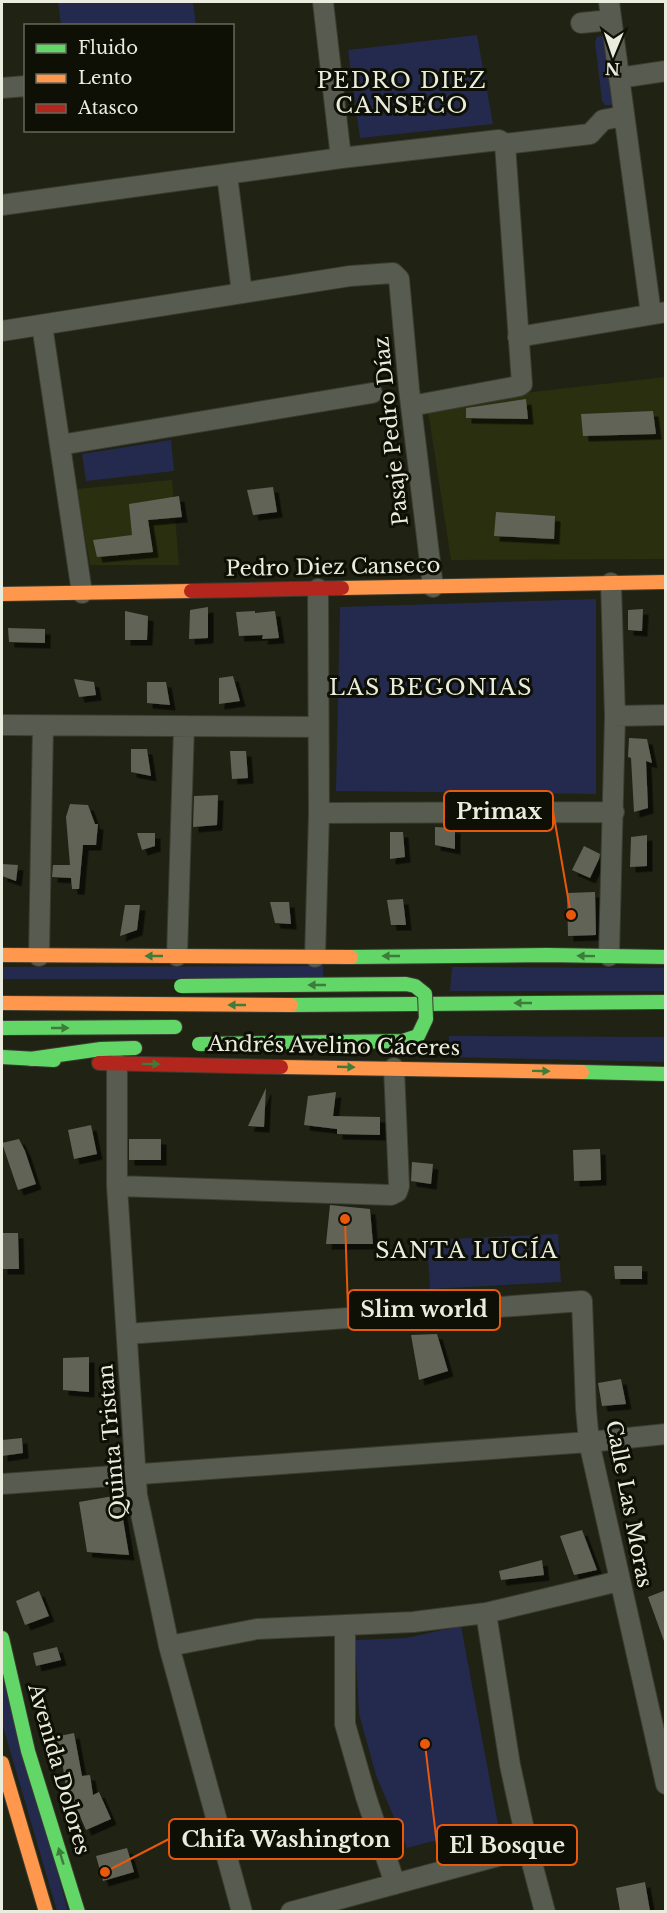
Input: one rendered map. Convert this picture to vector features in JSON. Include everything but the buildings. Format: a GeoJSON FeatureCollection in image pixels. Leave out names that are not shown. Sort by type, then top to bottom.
{"type":"FeatureCollection","features":[{"type":"Feature","properties":{"kind":"main road","name":"Pedro Diez Canseco"},"geometry":{"type":"LineString","coordinates":[[2,594],[666,582]]}},
{"type":"Feature","properties":{"kind":"main road"},"geometry":{"type":"LineString","coordinates":[[2,955],[666,957]]}},
{"type":"Feature","properties":{"kind":"main road"},"geometry":{"type":"LineString","coordinates":[[176,986],[406,984],[415,986],[425,994],[426,1019],[418,1036],[403,1041],[194,1044]]}},
{"type":"Feature","properties":{"kind":"main road"},"geometry":{"type":"LineString","coordinates":[[2,998],[22,989]]}},
{"type":"Feature","properties":{"kind":"main road","name":"Andrés Avelino Cáceres"},"geometry":{"type":"LineString","coordinates":[[2,1003],[218,1006],[666,1002]]}},
{"type":"Feature","properties":{"kind":"main road","name":"Andrés Avelino Cáceres"},"geometry":{"type":"LineString","coordinates":[[406,1026],[441,1026]]}},
{"type":"Feature","properties":{"kind":"main road","name":"Andrés Avelino Cáceres"},"geometry":{"type":"LineString","coordinates":[[2,1028],[184,1027]]}},
{"type":"Feature","properties":{"kind":"main road"},"geometry":{"type":"LineString","coordinates":[[30,1059],[101,1049],[145,1047]]}},
{"type":"Feature","properties":{"kind":"main road","name":"Andrés Avelino Cáceres"},"geometry":{"type":"LineString","coordinates":[[2,1057],[117,1064],[666,1074]]}},
{"type":"Feature","properties":{"kind":"main road","name":"Avenida Dolores"},"geometry":{"type":"LineString","coordinates":[[2,1638],[28,1751],[78,1911]]}},
{"type":"Feature","properties":{"kind":"main road"},"geometry":{"type":"LineString","coordinates":[[2,1763],[46,1911]]}},
{"type":"Feature","properties":{"kind":"street"},"geometry":{"type":"LineString","coordinates":[[323,2],[341,158]]}},
{"type":"Feature","properties":{"kind":"street"},"geometry":{"type":"LineString","coordinates":[[518,337],[658,313],[624,116],[609,11],[581,24]]}},
{"type":"Feature","properties":{"kind":"street"},"geometry":{"type":"LineString","coordinates":[[618,78],[666,71]]}},
{"type":"Feature","properties":{"kind":"street"},"geometry":{"type":"LineString","coordinates":[[2,88],[24,86]]}},
{"type":"Feature","properties":{"kind":"street"},"geometry":{"type":"LineString","coordinates":[[2,205],[341,158],[499,140],[505,144],[590,134],[603,120],[624,116]]}},
{"type":"Feature","properties":{"kind":"street"},"geometry":{"type":"LineString","coordinates":[[411,406],[521,385],[505,144]]}},
{"type":"Feature","properties":{"kind":"street"},"geometry":{"type":"LineString","coordinates":[[2,331],[242,293],[227,175]]}},
{"type":"Feature","properties":{"kind":"street","name":"Pasaje Pedro Díaz"},"geometry":{"type":"LineString","coordinates":[[242,293],[350,276],[393,273],[399,279],[411,406],[433,586]]}},
{"type":"Feature","properties":{"kind":"street"},"geometry":{"type":"LineString","coordinates":[[42,325],[82,593]]}},
{"type":"Feature","properties":{"kind":"street"},"geometry":{"type":"LineString","coordinates":[[60,445],[372,393]]}},
{"type":"Feature","properties":{"kind":"street"},"geometry":{"type":"LineString","coordinates":[[609,956],[615,716],[610,583]]}},
{"type":"Feature","properties":{"kind":"street"},"geometry":{"type":"LineString","coordinates":[[315,957],[319,813],[318,589]]}},
{"type":"Feature","properties":{"kind":"street"},"geometry":{"type":"LineString","coordinates":[[615,716],[666,716]]}},
{"type":"Feature","properties":{"kind":"street"},"geometry":{"type":"LineString","coordinates":[[2,725],[318,727]]}},
{"type":"Feature","properties":{"kind":"street"},"geometry":{"type":"LineString","coordinates":[[39,956],[43,726]]}},
{"type":"Feature","properties":{"kind":"street"},"geometry":{"type":"LineString","coordinates":[[177,956],[184,726]]}},
{"type":"Feature","properties":{"kind":"street"},"geometry":{"type":"LineString","coordinates":[[319,813],[614,812]]}},
{"type":"Feature","properties":{"kind":"street","name":"Quinta Tristan"},"geometry":{"type":"LineString","coordinates":[[117,1064],[117,1186],[138,1495],[168,1646],[242,1911]]}},
{"type":"Feature","properties":{"kind":"street"},"geometry":{"type":"LineString","coordinates":[[117,1186],[391,1195],[397,1192],[399,1186],[394,1068]]}},
{"type":"Feature","properties":{"kind":"street","name":"Calle Las Moras"},"geometry":{"type":"LineString","coordinates":[[127,1334],[582,1301],[589,1442],[666,1785]]}},
{"type":"Feature","properties":{"kind":"street"},"geometry":{"type":"LineString","coordinates":[[2,1484],[589,1442],[666,1434]]}},
{"type":"Feature","properties":{"kind":"street"},"geometry":{"type":"LineString","coordinates":[[168,1646],[257,1629],[413,1622],[486,1613],[619,1581]]}},
{"type":"Feature","properties":{"kind":"street"},"geometry":{"type":"LineString","coordinates":[[486,1613],[510,1766],[545,1911]]}},
{"type":"Feature","properties":{"kind":"street"},"geometry":{"type":"LineString","coordinates":[[345,1626],[345,1724],[395,1884]]}},
{"type":"Feature","properties":{"kind":"street"},"geometry":{"type":"LineString","coordinates":[[291,1911],[528,1848]]}},
{"type":"Feature","properties":{"kind":"shaded area"},"geometry":{"type":"Polygon","coordinates":[[[58,2],[193,2],[196,24],[61,24],[58,2]]]}},
{"type":"Feature","properties":{"kind":"shaded area"},"geometry":{"type":"Polygon","coordinates":[[[477,35],[493,124],[360,138],[348,50],[477,35]]]}},
{"type":"Feature","properties":{"kind":"shaded area"},"geometry":{"type":"Polygon","coordinates":[[[600,36],[606,37],[614,101],[612,105],[605,105],[602,101],[595,42],[600,36]]]}},
{"type":"Feature","properties":{"kind":"shaded area"},"geometry":{"type":"Polygon","coordinates":[[[665,377],[665,559],[451,560],[427,404],[665,377]]]}},
{"type":"Feature","properties":{"kind":"shaded area"},"geometry":{"type":"Polygon","coordinates":[[[171,440],[174,471],[86,481],[82,454],[171,440]]]}},
{"type":"Feature","properties":{"kind":"shaded area"},"geometry":{"type":"Polygon","coordinates":[[[172,480],[179,565],[90,565],[77,489],[172,480]]]}},
{"type":"Feature","properties":{"kind":"shaded area"},"geometry":{"type":"Polygon","coordinates":[[[596,599],[596,794],[336,791],[340,607],[596,599]]]}},
{"type":"Feature","properties":{"kind":"shaded area"},"geometry":{"type":"Polygon","coordinates":[[[323,966],[323,979],[2,979],[2,967],[323,966]]]}},
{"type":"Feature","properties":{"kind":"shaded area"},"geometry":{"type":"Polygon","coordinates":[[[452,967],[665,968],[665,991],[450,991],[452,967]]]}},
{"type":"Feature","properties":{"kind":"shaded area"},"geometry":{"type":"Polygon","coordinates":[[[449,1036],[665,1037],[665,1062],[449,1057],[449,1036]]]}},
{"type":"Feature","properties":{"kind":"shaded area"},"geometry":{"type":"Polygon","coordinates":[[[558,1234],[561,1282],[430,1289],[427,1240],[558,1234]]]}},
{"type":"Feature","properties":{"kind":"shaded area"},"geometry":{"type":"Polygon","coordinates":[[[461,1626],[498,1824],[407,1848],[376,1775],[359,1714],[355,1640],[406,1638],[461,1626]]]}},
{"type":"Feature","properties":{"kind":"shaded area"},"geometry":{"type":"Polygon","coordinates":[[[2,1674],[68,1911],[57,1911],[2,1723],[2,1674]]]}},
{"type":"Feature","properties":{"kind":"traffic: fast"},"geometry":{"type":"LineString","coordinates":[[351,957],[547,955],[666,957]]}},
{"type":"Feature","properties":{"kind":"traffic: fast"},"geometry":{"type":"LineString","coordinates":[[181,986],[406,984],[415,986],[425,994],[426,1019],[418,1036],[403,1041],[199,1044]]}},
{"type":"Feature","properties":{"kind":"traffic: fast"},"geometry":{"type":"LineString","coordinates":[[291,1005],[666,1002]]}},
{"type":"Feature","properties":{"kind":"traffic: fast"},"geometry":{"type":"LineString","coordinates":[[2,1028],[175,1027]]}},
{"type":"Feature","properties":{"kind":"traffic: fast"},"geometry":{"type":"LineString","coordinates":[[30,1059],[101,1049],[135,1048]]}},
{"type":"Feature","properties":{"kind":"traffic: fast"},"geometry":{"type":"LineString","coordinates":[[2,1057],[54,1060]]}},
{"type":"Feature","properties":{"kind":"traffic: fast"},"geometry":{"type":"LineString","coordinates":[[582,1072],[666,1074]]}},
{"type":"Feature","properties":{"kind":"traffic: fast"},"geometry":{"type":"LineString","coordinates":[[2,1638],[28,1751],[78,1912]]}},
{"type":"Feature","properties":{"kind":"traffic: slow"},"geometry":{"type":"LineString","coordinates":[[342,588],[666,582]]}},
{"type":"Feature","properties":{"kind":"traffic: slow"},"geometry":{"type":"LineString","coordinates":[[2,594],[191,591]]}},
{"type":"Feature","properties":{"kind":"traffic: slow"},"geometry":{"type":"LineString","coordinates":[[2,955],[351,957]]}},
{"type":"Feature","properties":{"kind":"traffic: slow"},"geometry":{"type":"LineString","coordinates":[[2,1003],[291,1005]]}},
{"type":"Feature","properties":{"kind":"traffic: slow"},"geometry":{"type":"LineString","coordinates":[[281,1067],[582,1072]]}},
{"type":"Feature","properties":{"kind":"traffic: slow"},"geometry":{"type":"LineString","coordinates":[[2,1763],[46,1912]]}},
{"type":"Feature","properties":{"kind":"traffic: jam"},"geometry":{"type":"LineString","coordinates":[[191,591],[342,588]]}},
{"type":"Feature","properties":{"kind":"traffic: jam"},"geometry":{"type":"LineString","coordinates":[[99,1063],[281,1067]]}},
{"type":"Feature","properties":{"kind":"place","name":"Primax"},"geometry":{"type":"Point","coordinates":[571,915]}},
{"type":"Feature","properties":{"kind":"place","name":"Slim world"},"geometry":{"type":"Point","coordinates":[345,1219]}},
{"type":"Feature","properties":{"kind":"place","name":"El Bosque"},"geometry":{"type":"Point","coordinates":[425,1744]}},
{"type":"Feature","properties":{"kind":"place","name":"Chifa Washington"},"geometry":{"type":"Point","coordinates":[105,1872]}},
{"type":"Feature","properties":{"kind":"district","name":"PEDRO DIEZ CANSECO"},"geometry":{"type":"Point","coordinates":[402,92]}},
{"type":"Feature","properties":{"kind":"district","name":"LAS BEGONIAS"},"geometry":{"type":"Point","coordinates":[431,687]}},
{"type":"Feature","properties":{"kind":"district","name":"SANTA LUCÍA"},"geometry":{"type":"Point","coordinates":[467,1250]}}]}
